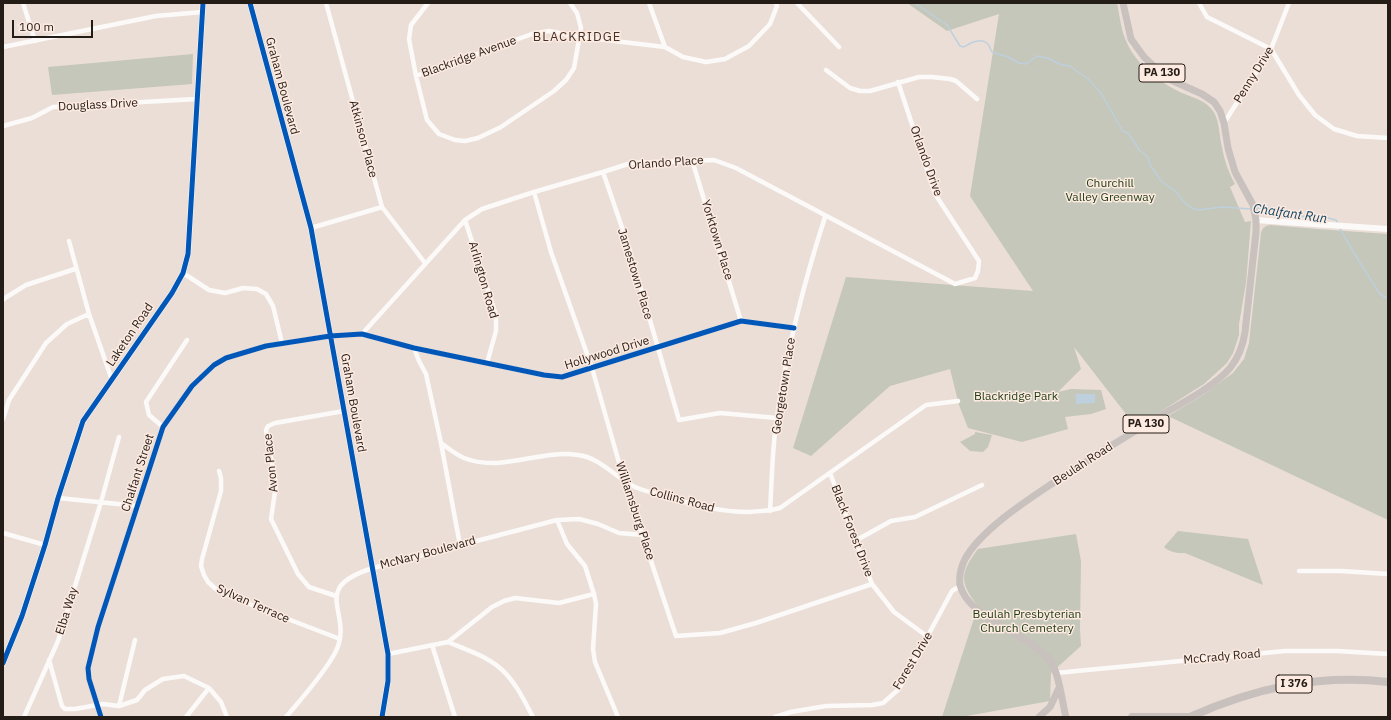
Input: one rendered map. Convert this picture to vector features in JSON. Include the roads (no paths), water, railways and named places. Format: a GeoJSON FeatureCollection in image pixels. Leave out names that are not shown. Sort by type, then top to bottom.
{"type":"FeatureCollection","features":[{"type":"Feature","properties":{"kind":"highway","name":"I 376"},"geometry":{"type":"LineString","coordinates":[[1192,717],[1223,703],[1251,693],[1294,684],[1344,680],[1388,682]]}},
{"type":"Feature","properties":{"kind":"highway"},"geometry":{"type":"LineString","coordinates":[[1132,717],[1192,717]]}},
{"type":"Feature","properties":{"kind":"main road","name":"Beulah Road"},"geometry":{"type":"LineString","coordinates":[[960,586],[960,571],[966,558],[977,543],[1012,512],[1079,466],[1213,383],[1230,368],[1242,348],[1246,332],[1256,232],[1256,217],[1252,202],[1235,172],[1220,111],[1214,102],[1202,94],[1173,81],[1159,71],[1144,57],[1131,38],[1123,3]]}},
{"type":"Feature","properties":{"kind":"main road"},"geometry":{"type":"LineString","coordinates":[[960,586],[968,600],[975,608],[1035,646],[1051,661],[1056,673],[1066,717]]}},
{"type":"Feature","properties":{"kind":"main road"},"geometry":{"type":"LineString","coordinates":[[1039,717],[1050,707],[1059,688]]}},
{"type":"Feature","properties":{"kind":"street"},"geometry":{"type":"LineString","coordinates":[[23,3],[35,41]]}},
{"type":"Feature","properties":{"kind":"street","name":"Laketon Road"},"geometry":{"type":"LineString","coordinates":[[3,663],[22,616],[83,421],[172,293],[183,273],[188,254],[203,3]]}},
{"type":"Feature","properties":{"kind":"street","name":"Graham Boulevard"},"geometry":{"type":"LineString","coordinates":[[250,3],[311,228],[388,654],[388,681],[382,717]]}},
{"type":"Feature","properties":{"kind":"street","name":"Atkinson Place"},"geometry":{"type":"LineString","coordinates":[[326,3],[382,207],[425,263]]}},
{"type":"Feature","properties":{"kind":"street"},"geometry":{"type":"LineString","coordinates":[[428,3],[424,6],[411,25],[409,38],[416,76],[427,120],[439,134],[455,140],[465,141],[478,138],[501,127],[554,91],[566,80],[574,68],[581,28],[577,13],[570,3]]}},
{"type":"Feature","properties":{"kind":"street"},"geometry":{"type":"LineString","coordinates":[[649,3],[666,47]]}},
{"type":"Feature","properties":{"kind":"street","name":"Blackridge Avenue"},"geometry":{"type":"LineString","coordinates":[[416,76],[532,34],[549,31],[580,37],[666,47],[683,57],[706,62],[725,59],[749,46],[770,24],[777,6],[776,3]]}},
{"type":"Feature","properties":{"kind":"street"},"geometry":{"type":"LineString","coordinates":[[797,3],[839,46]]}},
{"type":"Feature","properties":{"kind":"street"},"geometry":{"type":"LineString","coordinates":[[1199,3],[1207,17],[1271,49],[1299,95],[1315,115],[1334,129],[1357,136],[1388,138]]}},
{"type":"Feature","properties":{"kind":"street","name":"Penny Drive"},"geometry":{"type":"LineString","coordinates":[[1224,123],[1271,49],[1289,3]]}},
{"type":"Feature","properties":{"kind":"street"},"geometry":{"type":"LineString","coordinates":[[3,47],[156,16],[202,12]]}},
{"type":"Feature","properties":{"kind":"street"},"geometry":{"type":"LineString","coordinates":[[826,70],[850,88],[860,91],[870,91],[919,77],[950,79],[956,81],[977,99]]}},
{"type":"Feature","properties":{"kind":"street","name":"Orlando Drive"},"geometry":{"type":"LineString","coordinates":[[898,82],[935,194],[979,261],[978,271],[975,278]]}},
{"type":"Feature","properties":{"kind":"street","name":"Douglass Drive"},"geometry":{"type":"LineString","coordinates":[[3,126],[32,118],[53,107],[197,99]]}},
{"type":"Feature","properties":{"kind":"street","name":"Yorktown Place"},"geometry":{"type":"LineString","coordinates":[[692,160],[741,320]]}},
{"type":"Feature","properties":{"kind":"street","name":"Orlando Place"},"geometry":{"type":"LineString","coordinates":[[362,334],[465,220],[482,209],[631,162],[714,160],[736,168],[825,217],[955,284],[975,278]]}},
{"type":"Feature","properties":{"kind":"street","name":"Jamestown Place"},"geometry":{"type":"LineString","coordinates":[[603,172],[629,248],[679,420],[720,413],[777,418]]}},
{"type":"Feature","properties":{"kind":"street","name":"Williamsburg Place"},"geometry":{"type":"LineString","coordinates":[[534,192],[551,252],[592,368],[624,480],[676,636],[720,633],[756,623],[872,584]]}},
{"type":"Feature","properties":{"kind":"street"},"geometry":{"type":"LineString","coordinates":[[311,228],[382,207]]}},
{"type":"Feature","properties":{"kind":"street","name":"Georgetown Place"},"geometry":{"type":"LineString","coordinates":[[770,511],[777,418],[794,328],[811,262],[825,217]]}},
{"type":"Feature","properties":{"kind":"street"},"geometry":{"type":"LineString","coordinates":[[1256,217],[1344,227],[1388,229]]}},
{"type":"Feature","properties":{"kind":"street","name":"Arlington Road"},"geometry":{"type":"LineString","coordinates":[[465,220],[496,315],[496,331],[487,363]]}},
{"type":"Feature","properties":{"kind":"street"},"geometry":{"type":"LineString","coordinates":[[68,241],[89,314],[112,380]]}},
{"type":"Feature","properties":{"kind":"street"},"geometry":{"type":"LineString","coordinates":[[3,300],[26,285],[75,269]]}},
{"type":"Feature","properties":{"kind":"street"},"geometry":{"type":"LineString","coordinates":[[183,273],[208,290],[225,293],[243,288],[257,289],[266,294],[272,306],[282,343]]}},
{"type":"Feature","properties":{"kind":"street"},"geometry":{"type":"LineString","coordinates":[[3,419],[8,400],[46,343],[67,324],[89,314]]}},
{"type":"Feature","properties":{"kind":"street","name":"Hollywood Drive"},"geometry":{"type":"LineString","coordinates":[[330,336],[362,334],[414,348],[544,375],[562,377],[741,320],[794,328]]}},
{"type":"Feature","properties":{"kind":"street","name":"Chalfant Street"},"geometry":{"type":"LineString","coordinates":[[100,717],[89,679],[88,668],[98,627],[163,427],[192,386],[214,365],[226,358],[266,346],[330,336]]}},
{"type":"Feature","properties":{"kind":"street"},"geometry":{"type":"LineString","coordinates":[[163,427],[149,415],[146,402],[187,340]]}},
{"type":"Feature","properties":{"kind":"street"},"geometry":{"type":"LineString","coordinates":[[414,348],[418,361],[426,374],[460,545]]}},
{"type":"Feature","properties":{"kind":"street","name":"Collins Road"},"geometry":{"type":"LineString","coordinates":[[441,444],[463,457],[492,464],[559,453],[579,455],[598,462],[609,471],[635,487],[697,506],[730,512],[770,511],[780,508],[926,405],[958,401]]}},
{"type":"Feature","properties":{"kind":"street","name":"Avon Place"},"geometry":{"type":"LineString","coordinates":[[336,596],[309,587],[304,582],[298,574],[271,519],[276,485],[266,430],[268,426],[275,423],[344,411]]}},
{"type":"Feature","properties":{"kind":"street","name":"Elba Way"},"geometry":{"type":"LineString","coordinates":[[24,717],[58,641],[101,502],[119,437]]}},
{"type":"Feature","properties":{"kind":"street","name":"Sylvan Terrace"},"geometry":{"type":"LineString","coordinates":[[219,471],[221,478],[221,491],[202,559],[202,570],[208,582],[217,590],[340,640]]}},
{"type":"Feature","properties":{"kind":"street","name":"Black Forest Drive"},"geometry":{"type":"LineString","coordinates":[[830,473],[872,584],[894,612],[928,637]]}},
{"type":"Feature","properties":{"kind":"street"},"geometry":{"type":"LineString","coordinates":[[855,541],[891,521],[915,517],[982,485]]}},
{"type":"Feature","properties":{"kind":"street"},"geometry":{"type":"LineString","coordinates":[[58,498],[138,506]]}},
{"type":"Feature","properties":{"kind":"street","name":"McNary Boulevard"},"geometry":{"type":"LineString","coordinates":[[336,596],[344,581],[358,572],[557,520],[579,519],[598,524],[619,533],[643,535]]}},
{"type":"Feature","properties":{"kind":"street"},"geometry":{"type":"LineString","coordinates":[[557,520],[567,544],[585,566],[594,594],[596,604],[592,649],[595,662],[618,717]]}},
{"type":"Feature","properties":{"kind":"street"},"geometry":{"type":"LineString","coordinates":[[3,533],[45,545]]}},
{"type":"Feature","properties":{"kind":"street"},"geometry":{"type":"LineString","coordinates":[[1299,571],[1341,571],[1388,574]]}},
{"type":"Feature","properties":{"kind":"street","name":"Forest Drive"},"geometry":{"type":"LineString","coordinates":[[775,717],[791,712],[826,706],[872,705],[883,703],[899,689],[952,591],[960,586]]}},
{"type":"Feature","properties":{"kind":"street"},"geometry":{"type":"LineString","coordinates":[[388,654],[448,642],[492,607],[504,601],[515,598],[559,603],[594,594]]}},
{"type":"Feature","properties":{"kind":"street"},"geometry":{"type":"LineString","coordinates":[[286,717],[328,665],[335,653],[340,640],[341,631],[336,596]]}},
{"type":"Feature","properties":{"kind":"street"},"geometry":{"type":"LineString","coordinates":[[119,706],[136,640]]}},
{"type":"Feature","properties":{"kind":"street"},"geometry":{"type":"LineString","coordinates":[[448,642],[471,652],[500,668],[514,684],[533,717]]}},
{"type":"Feature","properties":{"kind":"street"},"geometry":{"type":"LineString","coordinates":[[432,645],[455,717]]}},
{"type":"Feature","properties":{"kind":"street","name":"McCrady Road"},"geometry":{"type":"LineString","coordinates":[[1056,673],[1285,651],[1337,651],[1388,654]]}},
{"type":"Feature","properties":{"kind":"street"},"geometry":{"type":"LineString","coordinates":[[49,660],[62,706],[65,709],[75,709],[103,704],[119,706],[137,700],[145,690],[163,679],[184,676],[209,688],[221,702],[227,717]]}},
{"type":"Feature","properties":{"kind":"street"},"geometry":{"type":"LineString","coordinates":[[186,717],[209,688]]}},
{"type":"Feature","properties":{"kind":"water"},"geometry":{"type":"Polygon","coordinates":[[[1076,394],[1095,394],[1095,403],[1076,404],[1076,394]]]}},
{"type":"Feature","properties":{"kind":"waterway","name":"Chalfant Run"},"geometry":{"type":"LineString","coordinates":[[915,3],[947,25],[960,46],[964,47],[981,41],[988,44],[992,52],[1008,57],[1019,63],[1026,64],[1037,56],[1047,58],[1062,65],[1070,66],[1088,79],[1101,93],[1122,130],[1128,133],[1140,151],[1147,156],[1151,166],[1161,181],[1175,191],[1186,204],[1192,208],[1198,210],[1223,207],[1251,209]]}},
{"type":"Feature","properties":{"kind":"waterway","name":"Chalfant Run"},"geometry":{"type":"LineString","coordinates":[[1257,208],[1270,208],[1292,216],[1324,217],[1336,220],[1338,224]]}},
{"type":"Feature","properties":{"kind":"waterway","name":"Chalfant Run"},"geometry":{"type":"LineString","coordinates":[[1340,229],[1380,294],[1388,299]]}},
{"type":"Feature","properties":{"kind":"district","name":"BLACKRIDGE"},"geometry":{"type":"Point","coordinates":[577,37]}},
{"type":"Feature","properties":{"kind":"park label","name":"Churchill Valley Greenway"},"geometry":{"type":"Point","coordinates":[1110,191]}},
{"type":"Feature","properties":{"kind":"park label","name":"Blackridge Park"},"geometry":{"type":"Point","coordinates":[1016,397]}},
{"type":"Feature","properties":{"kind":"park label","name":"Beulah Presbyterian Church Cemetery"},"geometry":{"type":"Point","coordinates":[1027,622]}}]}
